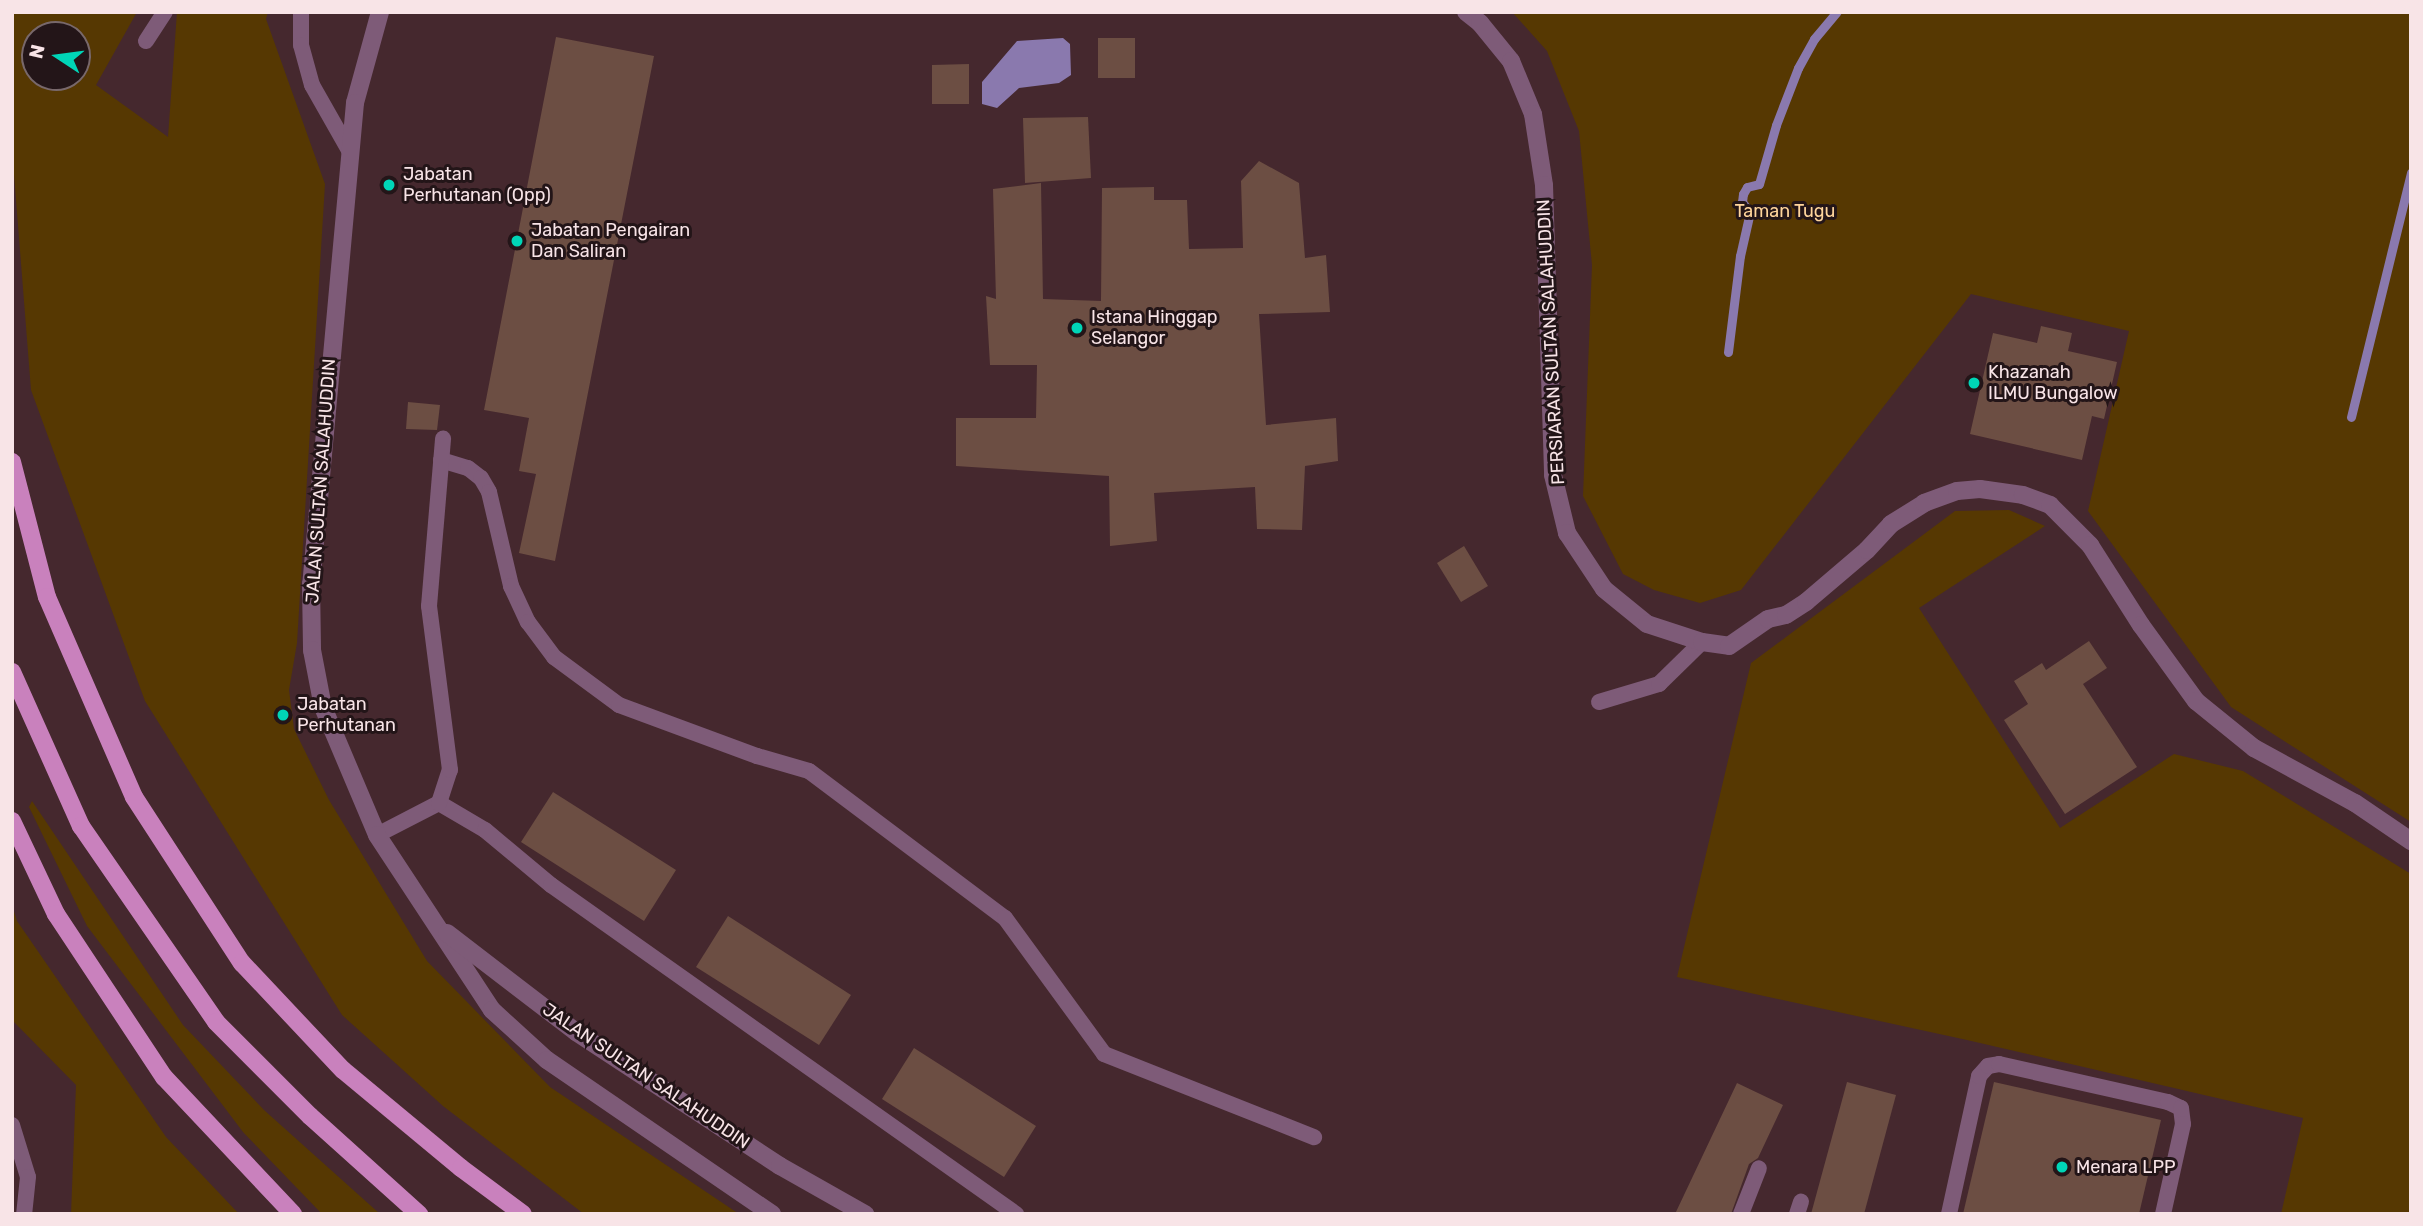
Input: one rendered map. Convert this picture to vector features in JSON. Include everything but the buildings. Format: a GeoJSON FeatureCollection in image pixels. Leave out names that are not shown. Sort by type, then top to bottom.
{"type":"FeatureCollection","features":[{"type":"Feature","properties":{"kind":"main road"},"geometry":{"type":"LineString","coordinates":[[12,462],[47,597],[134,797],[242,963],[343,1070],[461,1168],[523,1214]]}},
{"type":"Feature","properties":{"kind":"main road"},"geometry":{"type":"LineString","coordinates":[[12,672],[81,826],[216,1022],[310,1116],[418,1214]]}},
{"type":"Feature","properties":{"kind":"main road"},"geometry":{"type":"LineString","coordinates":[[12,821],[56,914],[164,1077],[293,1214]]}},
{"type":"Feature","properties":{"kind":"street","name":"JALAN SULTAN SALAHUDDIN"},"geometry":{"type":"LineString","coordinates":[[380,12],[355,103],[349,150],[311,584],[311,629],[316,680],[323,707],[377,835],[492,1010],[547,1060],[772,1214]]}},
{"type":"Feature","properties":{"kind":"street","name":"PERSIARAN SULTAN SALAHUDDIN"},"geometry":{"type":"LineString","coordinates":[[1466,12],[1480,23],[1511,61],[1533,114],[1544,185],[1553,475],[1567,533],[1604,589],[1647,624],[1702,642],[1729,646],[1768,619],[1786,615],[1806,602],[1867,550],[1891,524],[1924,503],[1956,491],[1980,489],[2023,495],[2050,505],[2090,545],[2140,625],[2196,701],[2254,748],[2355,803],[2411,841]]}},
{"type":"Feature","properties":{"kind":"street","name":"JALAN SULTAN SALAHUDDIN"},"geometry":{"type":"LineString","coordinates":[[436,925],[576,1032],[780,1166],[864,1214]]}},
{"type":"Feature","properties":{"kind":"lane"},"geometry":{"type":"LineString","coordinates":[[146,41],[165,12]]}},
{"type":"Feature","properties":{"kind":"lane"},"geometry":{"type":"LineString","coordinates":[[301,12],[301,45],[312,85],[349,150]]}},
{"type":"Feature","properties":{"kind":"lane"},"geometry":{"type":"LineString","coordinates":[[377,835],[439,803],[450,770],[429,606],[443,439]]}},
{"type":"Feature","properties":{"kind":"lane"},"geometry":{"type":"LineString","coordinates":[[441,460],[468,468],[481,478],[489,492],[511,586],[528,622],[554,657],[620,705],[757,756],[809,771],[1005,918],[1104,1054],[1314,1137]]}},
{"type":"Feature","properties":{"kind":"lane"},"geometry":{"type":"LineString","coordinates":[[1599,702],[1659,684],[1702,642]]}},
{"type":"Feature","properties":{"kind":"lane"},"geometry":{"type":"LineString","coordinates":[[439,803],[485,830],[551,885],[1016,1214]]}},
{"type":"Feature","properties":{"kind":"lane"},"geometry":{"type":"LineString","coordinates":[[1949,1214],[1979,1076],[1989,1066],[1999,1064],[2168,1102],[2181,1108],[2183,1124],[2163,1214]]}},
{"type":"Feature","properties":{"kind":"lane"},"geometry":{"type":"LineString","coordinates":[[12,1125],[28,1177],[24,1214]]}},
{"type":"Feature","properties":{"kind":"lane"},"geometry":{"type":"LineString","coordinates":[[1741,1214],[1759,1168]]}},
{"type":"Feature","properties":{"kind":"green space"},"geometry":{"type":"Polygon","coordinates":[[[12,12],[137,12],[96,85],[168,137],[177,12],[268,12],[266,19],[325,184],[297,643],[289,690],[294,729],[329,800],[427,961],[550,1087],[739,1214],[584,1214],[443,1106],[342,1015],[145,701],[31,390],[12,149],[12,12]]]}},
{"type":"Feature","properties":{"kind":"green space","name":"Taman Tugu"},"geometry":{"type":"Polygon","coordinates":[[[1512,12],[2411,12],[2411,822],[2231,707],[2088,511],[2129,331],[1971,294],[1741,590],[1700,603],[1654,590],[1623,574],[1583,496],[1592,265],[1579,131],[1547,51],[1512,12]]]}},
{"type":"Feature","properties":{"kind":"green space"},"geometry":{"type":"Polygon","coordinates":[[[2009,510],[2045,526],[1919,608],[2060,828],[2174,754],[2243,771],[2411,874],[2411,1214],[2281,1214],[2303,1118],[1967,1040],[1677,977],[1751,663],[1955,511],[2009,510]]]}},
{"type":"Feature","properties":{"kind":"green space"},"geometry":{"type":"Polygon","coordinates":[[[32,801],[183,1025],[264,1110],[380,1214],[322,1214],[243,1132],[87,926],[29,807],[32,801]]]}},
{"type":"Feature","properties":{"kind":"green space"},"geometry":{"type":"Polygon","coordinates":[[[12,905],[17,921],[166,1137],[239,1214],[71,1214],[76,1085],[12,1020],[12,905]]]}},
{"type":"Feature","properties":{"kind":"shaded area"},"geometry":{"type":"Polygon","coordinates":[[[1063,38],[1070,44],[1071,75],[1059,83],[1019,88],[997,108],[982,104],[982,82],[1017,41],[1063,38]]]}},
{"type":"Feature","properties":{"kind":"waterway"},"geometry":{"type":"LineString","coordinates":[[1728,352],[1740,256],[1750,212],[1742,202],[1743,194],[1747,187],[1759,184],[1776,125],[1798,68],[1814,39],[1837,12]]}},
{"type":"Feature","properties":{"kind":"waterway"},"geometry":{"type":"LineString","coordinates":[[2351,417],[2411,172]]}},
{"type":"Feature","properties":{"kind":"place","name":"Jabatan Perhutanan (Opp)"},"geometry":{"type":"Point","coordinates":[389,185]}},
{"type":"Feature","properties":{"kind":"place","name":"Jabatan Pengairan Dan Saliran"},"geometry":{"type":"Point","coordinates":[517,241]}},
{"type":"Feature","properties":{"kind":"place","name":"Istana Hinggap Selangor"},"geometry":{"type":"Point","coordinates":[1077,328]}},
{"type":"Feature","properties":{"kind":"place","name":"Khazanah ILMU Bungalow"},"geometry":{"type":"Point","coordinates":[1974,383]}},
{"type":"Feature","properties":{"kind":"place","name":"Jabatan Perhutanan"},"geometry":{"type":"Point","coordinates":[283,715]}},
{"type":"Feature","properties":{"kind":"place","name":"Menara LPP"},"geometry":{"type":"Point","coordinates":[2062,1167]}}]}
